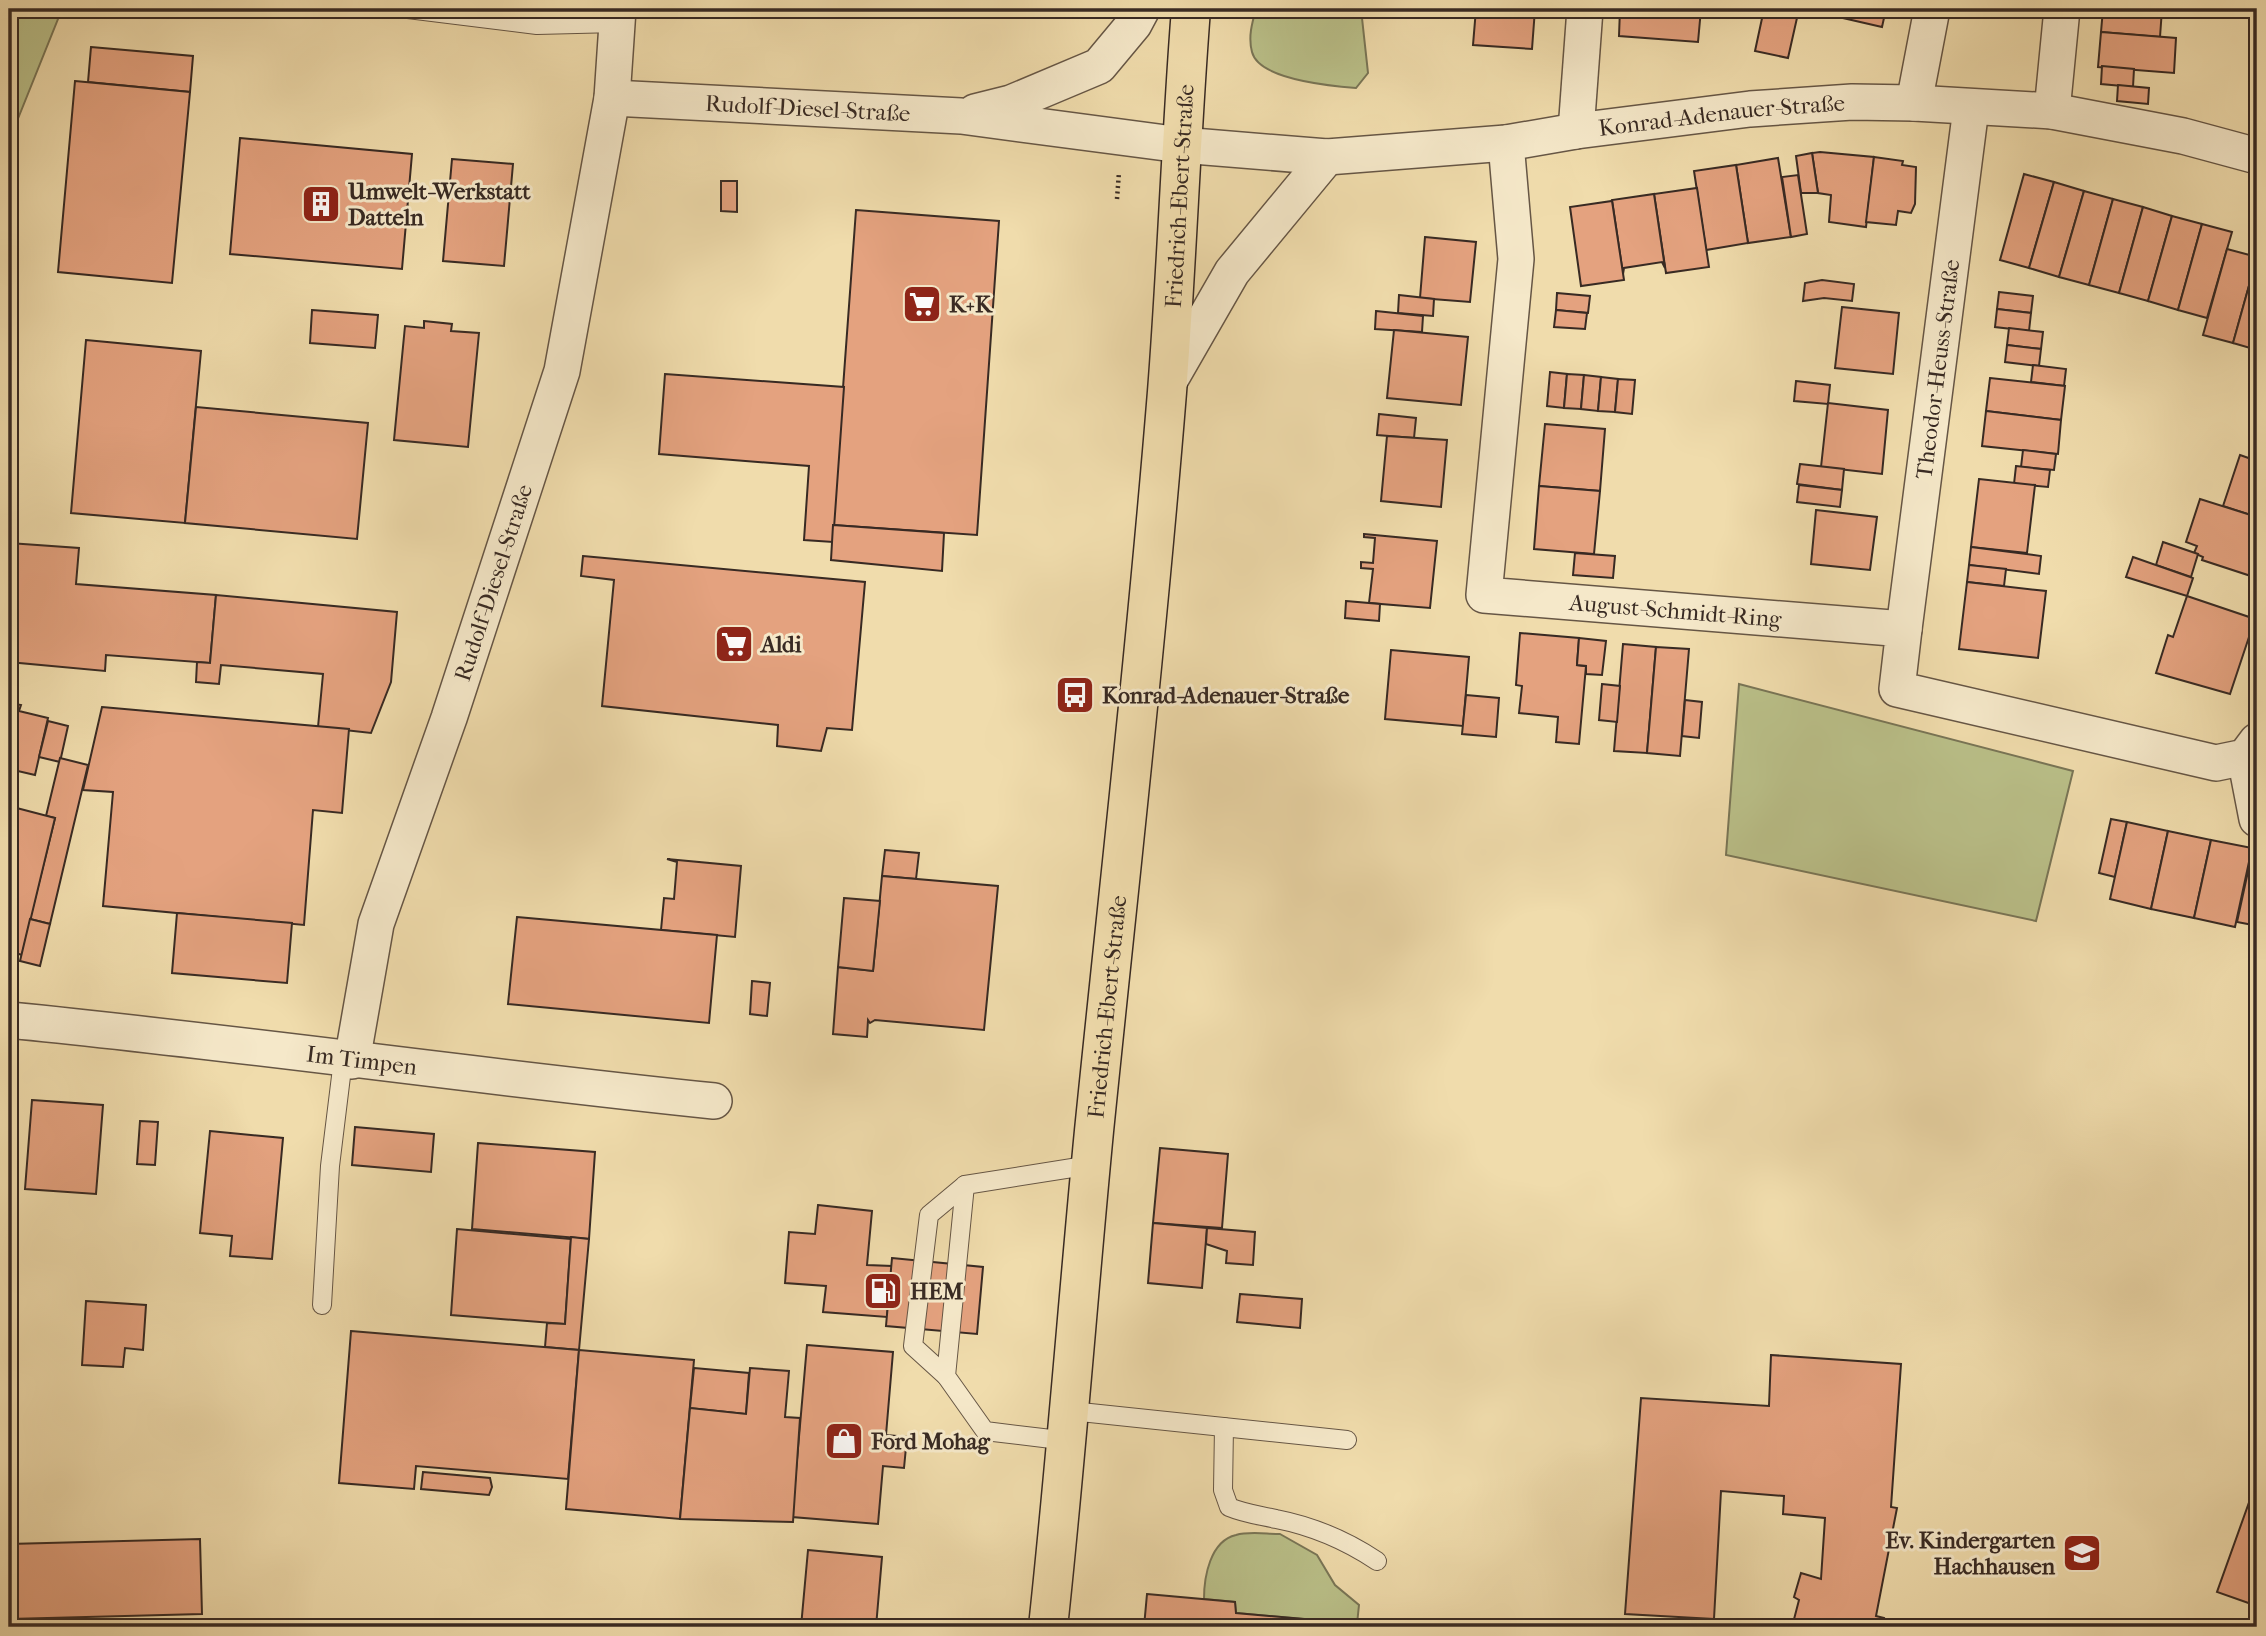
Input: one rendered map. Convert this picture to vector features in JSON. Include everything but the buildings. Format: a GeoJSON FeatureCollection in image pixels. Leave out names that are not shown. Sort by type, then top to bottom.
{"type":"FeatureCollection","features":[{"type":"Feature","properties":{"kind":"main road","name":"Friedrich-Ebert-Straße"},"geometry":{"type":"LineString","coordinates":[[1048,1627],[1135,709],[1149,604],[1167,385],[1191,9]]}},
{"type":"Feature","properties":{"kind":"street","name":"Rudolf-Diesel-Straße"},"geometry":{"type":"LineString","coordinates":[[961,116],[1011,103],[1099,66],[1142,9]]}},
{"type":"Feature","properties":{"kind":"street"},"geometry":{"type":"LineString","coordinates":[[1576,131],[1584,9]]}},
{"type":"Feature","properties":{"kind":"street"},"geometry":{"type":"LineString","coordinates":[[1913,103],[1932,9]]}},
{"type":"Feature","properties":{"kind":"street"},"geometry":{"type":"LineString","coordinates":[[2052,111],[2062,9]]}},
{"type":"Feature","properties":{"kind":"street","name":"Rudolf-Diesel-Straße"},"geometry":{"type":"LineString","coordinates":[[347,1060],[376,924],[449,718],[562,371],[612,99],[617,16]]}},
{"type":"Feature","properties":{"kind":"street","name":"Rudolf-Diesel-Straße"},"geometry":{"type":"LineString","coordinates":[[612,99],[961,116],[1181,145]]}},
{"type":"Feature","properties":{"kind":"street","name":"Konrad-Adenauer-Straße"},"geometry":{"type":"LineString","coordinates":[[1181,145],[1327,157],[1506,143],[1576,131],[1749,109],[1852,102],[2052,111],[2183,136],[2257,156]]}},
{"type":"Feature","properties":{"kind":"street","name":"Theodor-Heuss-Straße"},"geometry":{"type":"LineString","coordinates":[[1904,629],[1970,108]]}},
{"type":"Feature","properties":{"kind":"street","name":"August-Schmidt-Ring"},"geometry":{"type":"LineString","coordinates":[[1506,143],[1516,258],[1484,595],[1904,629]]}},
{"type":"Feature","properties":{"kind":"street","name":"Friedrich-Ebert-Straße"},"geometry":{"type":"LineString","coordinates":[[1167,385],[1231,272],[1327,157]]}},
{"type":"Feature","properties":{"kind":"street"},"geometry":{"type":"LineString","coordinates":[[1904,629],[1897,689],[2216,763],[2251,749],[2257,819]]}},
{"type":"Feature","properties":{"kind":"street","name":"Im Timpen"},"geometry":{"type":"LineString","coordinates":[[9,1020],[714,1101]]}},
{"type":"Feature","properties":{"kind":"lane"},"geometry":{"type":"LineString","coordinates":[[408,9],[537,25],[617,16]]}},
{"type":"Feature","properties":{"kind":"lane"},"geometry":{"type":"LineString","coordinates":[[322,1305],[330,1166],[347,1060]]}},
{"type":"Feature","properties":{"kind":"lane"},"geometry":{"type":"LineString","coordinates":[[1091,1165],[965,1185],[929,1215],[914,1346],[946,1376],[985,1431],[1069,1426],[1224,1427],[1347,1440]]}},
{"type":"Feature","properties":{"kind":"lane"},"geometry":{"type":"LineString","coordinates":[[946,1376],[965,1185]]}},
{"type":"Feature","properties":{"kind":"lane"},"geometry":{"type":"LineString","coordinates":[[1224,1427],[1223,1490],[1229,1507],[1249,1516],[1276,1519],[1334,1537],[1377,1561]]}},
{"type":"Feature","properties":{"kind":"green space"},"geometry":{"type":"Polygon","coordinates":[[[9,9],[62,9],[9,141],[9,9]]]}},
{"type":"Feature","properties":{"kind":"green space"},"geometry":{"type":"Polygon","coordinates":[[[1256,9],[1361,9],[1368,73],[1356,88],[1297,80],[1268,69],[1257,62],[1252,52],[1251,30],[1256,9]]]}},
{"type":"Feature","properties":{"kind":"green space"},"geometry":{"type":"Polygon","coordinates":[[[1739,684],[2073,771],[2036,921],[1726,855],[1739,684]]]}},
{"type":"Feature","properties":{"kind":"green space"},"geometry":{"type":"Polygon","coordinates":[[[1241,1534],[1280,1534],[1317,1555],[1335,1585],[1359,1605],[1357,1624],[1236,1613],[1235,1602],[1204,1599],[1207,1571],[1220,1544],[1241,1534]]]}},
{"type":"Feature","properties":{"kind":"place","name":"Umwelt-Werkstatt Datteln"},"geometry":{"type":"Point","coordinates":[321,204]}},
{"type":"Feature","properties":{"kind":"place","name":"K+K"},"geometry":{"type":"Point","coordinates":[922,304]}},
{"type":"Feature","properties":{"kind":"place","name":"Aldi"},"geometry":{"type":"Point","coordinates":[734,644]}},
{"type":"Feature","properties":{"kind":"place","name":"Konrad-Adenauer-Straße"},"geometry":{"type":"Point","coordinates":[1075,695]}},
{"type":"Feature","properties":{"kind":"place","name":"HEM"},"geometry":{"type":"Point","coordinates":[883,1291]}},
{"type":"Feature","properties":{"kind":"place","name":"Ford Mohag"},"geometry":{"type":"Point","coordinates":[844,1441]}},
{"type":"Feature","properties":{"kind":"place","name":"Ev. Kindergarten Hachhausen"},"geometry":{"type":"Point","coordinates":[2082,1553]}}]}
